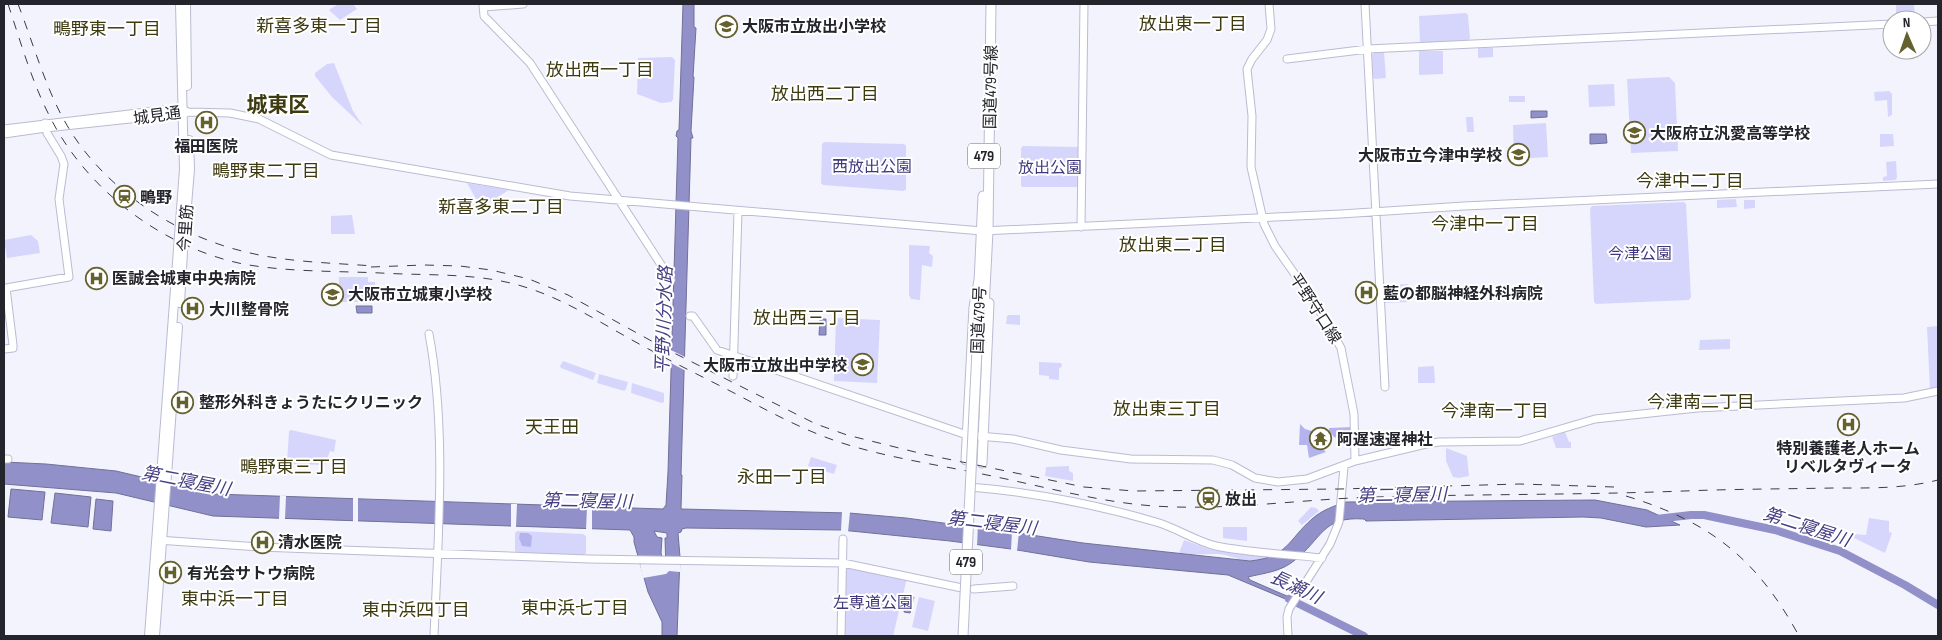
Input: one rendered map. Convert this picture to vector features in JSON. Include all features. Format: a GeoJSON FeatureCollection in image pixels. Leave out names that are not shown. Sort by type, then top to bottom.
{"type":"FeatureCollection","features":[{"type":"Feature","properties":{"kind":"highway","name":"国道479号"},"geometry":{"type":"LineString","coordinates":[[963,636],[981,309],[986,268],[986,4]]}},
{"type":"Feature","properties":{"kind":"highway","name":"国道479号線"},"geometry":{"type":"LineString","coordinates":[[985,231],[991,4]]}},
{"type":"Feature","properties":{"kind":"highway","name":"国道479号"},"geometry":{"type":"LineString","coordinates":[[981,309],[979,280],[985,231]]}},
{"type":"Feature","properties":{"kind":"highway"},"geometry":{"type":"LineString","coordinates":[[982,463],[989,309],[989,278],[986,268]]}},
{"type":"Feature","properties":{"kind":"highway"},"geometry":{"type":"LineString","coordinates":[[966,460],[974,308],[979,280]]}},
{"type":"Feature","properties":{"kind":"highway","name":"国道479号"},"geometry":{"type":"LineString","coordinates":[[968,636],[972,488]]}},
{"type":"Feature","properties":{"kind":"main road","name":"今里筋"},"geometry":{"type":"LineString","coordinates":[[160,541],[190,169],[185,112],[180,4]]}},
{"type":"Feature","properties":{"kind":"main road","name":"今里筋"},"geometry":{"type":"LineString","coordinates":[[185,112],[186,4]]}},
{"type":"Feature","properties":{"kind":"main road"},"geometry":{"type":"LineString","coordinates":[[149,636],[160,541]]}},
{"type":"Feature","properties":{"kind":"main road"},"geometry":{"type":"LineString","coordinates":[[155,636],[160,541]]}},
{"type":"Feature","properties":{"kind":"street"},"geometry":{"type":"LineString","coordinates":[[523,4],[483,5],[484,16],[530,63],[671,280]]}},
{"type":"Feature","properties":{"kind":"street"},"geometry":{"type":"LineString","coordinates":[[1081,227],[1084,4]]}},
{"type":"Feature","properties":{"kind":"street","name":"平野守口線"},"geometry":{"type":"LineString","coordinates":[[1269,4],[1270,31],[1266,42],[1250,62],[1247,72],[1252,116],[1251,167],[1261,218],[1275,246],[1319,309],[1342,348],[1354,414],[1355,461]]}},
{"type":"Feature","properties":{"kind":"street"},"geometry":{"type":"LineString","coordinates":[[1366,4],[1385,387]]}},
{"type":"Feature","properties":{"kind":"street"},"geometry":{"type":"LineString","coordinates":[[1287,59],[1368,49],[1882,24]]}},
{"type":"Feature","properties":{"kind":"street","name":"城見通"},"geometry":{"type":"LineString","coordinates":[[4,129],[185,112],[230,113],[259,119],[331,155],[570,196],[985,231],[1938,184]]}},
{"type":"Feature","properties":{"kind":"street","name":"城見通"},"geometry":{"type":"LineString","coordinates":[[4,134],[45,126]]}},
{"type":"Feature","properties":{"kind":"street"},"geometry":{"type":"LineString","coordinates":[[4,349],[12,348],[13,345],[6,288],[69,278],[59,199],[64,162],[45,126]]}},
{"type":"Feature","properties":{"kind":"street"},"geometry":{"type":"LineString","coordinates":[[733,376],[738,211]]}},
{"type":"Feature","properties":{"kind":"street"},"geometry":{"type":"LineString","coordinates":[[690,316],[693,316],[716,350],[967,435],[1013,439],[1061,450],[1131,459],[1213,460],[1232,465],[1255,478],[1268,482],[1307,479],[1344,467],[1355,461],[1439,442],[1520,441],[1605,418],[1697,408],[1910,398],[1938,392]]}},
{"type":"Feature","properties":{"kind":"street"},"geometry":{"type":"LineString","coordinates":[[429,334],[434,361],[440,470],[434,636]]}},
{"type":"Feature","properties":{"kind":"street"},"geometry":{"type":"LineString","coordinates":[[1288,636],[1287,613],[1322,558],[1340,521],[1344,467]]}},
{"type":"Feature","properties":{"kind":"street"},"geometry":{"type":"LineString","coordinates":[[972,488],[1015,492],[1158,523],[1209,544],[1226,548],[1322,558]]}},
{"type":"Feature","properties":{"kind":"street"},"geometry":{"type":"LineString","coordinates":[[841,636],[843,539]]}},
{"type":"Feature","properties":{"kind":"street"},"geometry":{"type":"LineString","coordinates":[[160,541],[259,547],[663,561],[842,563],[962,588]]}},
{"type":"Feature","properties":{"kind":"street"},"geometry":{"type":"LineString","coordinates":[[974,589],[1012,586]]}},
{"type":"Feature","properties":{"kind":"green space"},"geometry":{"type":"Polygon","coordinates":[[[338,4],[353,4],[357,9],[340,20],[329,10],[338,4]]]}},
{"type":"Feature","properties":{"kind":"green space"},"geometry":{"type":"Polygon","coordinates":[[[1896,4],[1914,4],[1915,10],[1896,10],[1896,4]]]}},
{"type":"Feature","properties":{"kind":"green space"},"geometry":{"type":"Polygon","coordinates":[[[1466,13],[1468,15],[1470,39],[1420,43],[1419,16],[1466,13]]]}},
{"type":"Feature","properties":{"kind":"green space"},"geometry":{"type":"Polygon","coordinates":[[[1478,48],[1493,48],[1493,57],[1478,58],[1478,48]]]}},
{"type":"Feature","properties":{"kind":"green space"},"geometry":{"type":"Polygon","coordinates":[[[1419,51],[1443,51],[1443,74],[1419,75],[1419,51]]]}},
{"type":"Feature","properties":{"kind":"green space"},"geometry":{"type":"Polygon","coordinates":[[[1384,52],[1386,78],[1375,79],[1373,77],[1372,55],[1384,52]]]}},
{"type":"Feature","properties":{"kind":"green space"},"geometry":{"type":"Polygon","coordinates":[[[672,57],[675,60],[673,100],[661,103],[637,94],[638,58],[672,57]]]}},
{"type":"Feature","properties":{"kind":"green space"},"geometry":{"type":"Polygon","coordinates":[[[334,63],[353,111],[363,126],[332,97],[315,76],[315,73],[327,64],[334,63]]]}},
{"type":"Feature","properties":{"kind":"green space"},"geometry":{"type":"Polygon","coordinates":[[[1669,77],[1675,83],[1678,151],[1631,153],[1627,79],[1669,77]]]}},
{"type":"Feature","properties":{"kind":"green space"},"geometry":{"type":"Polygon","coordinates":[[[1614,84],[1615,106],[1589,107],[1588,85],[1614,84]]]}},
{"type":"Feature","properties":{"kind":"green space"},"geometry":{"type":"Polygon","coordinates":[[[1889,91],[1892,94],[1892,115],[1888,117],[1887,100],[1875,101],[1874,92],[1889,91]]]}},
{"type":"Feature","properties":{"kind":"green space"},"geometry":{"type":"Polygon","coordinates":[[[1509,96],[1525,96],[1525,102],[1509,102],[1509,96]]]}},
{"type":"Feature","properties":{"kind":"green space"},"geometry":{"type":"Polygon","coordinates":[[[1466,117],[1473,117],[1474,132],[1467,132],[1466,117]]]}},
{"type":"Feature","properties":{"kind":"green space"},"geometry":{"type":"Polygon","coordinates":[[[1546,123],[1548,157],[1514,159],[1513,125],[1546,123]]]}},
{"type":"Feature","properties":{"kind":"green space"},"geometry":{"type":"Polygon","coordinates":[[[1880,134],[1893,134],[1894,146],[1880,147],[1880,134]]]}},
{"type":"Feature","properties":{"kind":"green space","name":"西放出公園"},"geometry":{"type":"Polygon","coordinates":[[[824,142],[904,144],[906,146],[906,189],[904,191],[823,185],[821,183],[822,144],[824,142]]]}},
{"type":"Feature","properties":{"kind":"green space","name":"放出公園"},"geometry":{"type":"Polygon","coordinates":[[[1023,146],[1078,147],[1079,185],[1077,187],[1022,187],[1021,148],[1023,146]]]}},
{"type":"Feature","properties":{"kind":"green space"},"geometry":{"type":"Polygon","coordinates":[[[1896,161],[1897,178],[1895,180],[1883,181],[1883,177],[1887,176],[1886,162],[1896,161]]]}},
{"type":"Feature","properties":{"kind":"green space"},"geometry":{"type":"Polygon","coordinates":[[[467,183],[509,190],[485,205],[483,202],[479,204],[467,183]]]}},
{"type":"Feature","properties":{"kind":"green space"},"geometry":{"type":"Polygon","coordinates":[[[1736,199],[1737,207],[1717,208],[1717,200],[1736,199]]]}},
{"type":"Feature","properties":{"kind":"green space"},"geometry":{"type":"Polygon","coordinates":[[[1744,200],[1755,200],[1755,208],[1744,209],[1744,200]]]}},
{"type":"Feature","properties":{"kind":"green space","name":"今津公園"},"geometry":{"type":"Polygon","coordinates":[[[1684,202],[1686,204],[1691,297],[1689,300],[1596,304],[1594,302],[1590,209],[1592,206],[1684,202]]]}},
{"type":"Feature","properties":{"kind":"green space"},"geometry":{"type":"Polygon","coordinates":[[[352,215],[355,234],[331,234],[331,216],[352,215]]]}},
{"type":"Feature","properties":{"kind":"green space"},"geometry":{"type":"Polygon","coordinates":[[[31,235],[38,241],[40,253],[7,258],[4,240],[31,235]]]}},
{"type":"Feature","properties":{"kind":"green space"},"geometry":{"type":"Polygon","coordinates":[[[909,245],[930,246],[929,253],[933,256],[932,267],[922,265],[920,300],[911,299],[909,295],[909,245]]]}},
{"type":"Feature","properties":{"kind":"green space"},"geometry":{"type":"Polygon","coordinates":[[[339,277],[368,277],[368,282],[375,282],[375,302],[339,302],[339,277]]]}},
{"type":"Feature","properties":{"kind":"green space"},"geometry":{"type":"Polygon","coordinates":[[[1408,284],[1409,302],[1384,303],[1383,285],[1408,284]]]}},
{"type":"Feature","properties":{"kind":"green space"},"geometry":{"type":"Polygon","coordinates":[[[1020,315],[1020,325],[1006,324],[1007,316],[1020,315]]]}},
{"type":"Feature","properties":{"kind":"green space"},"geometry":{"type":"Polygon","coordinates":[[[836,318],[880,320],[877,383],[834,381],[836,318]]]}},
{"type":"Feature","properties":{"kind":"green space"},"geometry":{"type":"Polygon","coordinates":[[[1938,326],[1938,389],[1930,391],[1927,327],[1938,326]]]}},
{"type":"Feature","properties":{"kind":"green space"},"geometry":{"type":"Polygon","coordinates":[[[1730,339],[1730,349],[1699,350],[1700,340],[1730,339]]]}},
{"type":"Feature","properties":{"kind":"green space"},"geometry":{"type":"Polygon","coordinates":[[[563,361],[596,373],[593,380],[561,368],[560,366],[563,361]]]}},
{"type":"Feature","properties":{"kind":"green space"},"geometry":{"type":"Polygon","coordinates":[[[1039,362],[1061,363],[1059,380],[1039,375],[1039,362]]]}},
{"type":"Feature","properties":{"kind":"green space"},"geometry":{"type":"Polygon","coordinates":[[[1434,366],[1435,383],[1418,383],[1418,367],[1434,366]]]}},
{"type":"Feature","properties":{"kind":"green space"},"geometry":{"type":"Polygon","coordinates":[[[599,374],[628,382],[626,389],[624,391],[597,383],[599,374]]]}},
{"type":"Feature","properties":{"kind":"green space"},"geometry":{"type":"Polygon","coordinates":[[[632,383],[664,393],[664,402],[631,393],[632,383]]]}},
{"type":"Feature","properties":{"kind":"green space"},"geometry":{"type":"Polygon","coordinates":[[[289,431],[336,440],[334,452],[330,451],[325,465],[289,464],[287,462],[289,431]]]}},
{"type":"Feature","properties":{"kind":"green space"},"geometry":{"type":"Polygon","coordinates":[[[1565,432],[1569,442],[1571,442],[1571,448],[1556,448],[1552,437],[1565,432]]]}},
{"type":"Feature","properties":{"kind":"green space"},"geometry":{"type":"Polygon","coordinates":[[[1446,448],[1467,456],[1469,476],[1453,477],[1446,461],[1446,448]]]}},
{"type":"Feature","properties":{"kind":"green space"},"geometry":{"type":"Polygon","coordinates":[[[811,457],[837,465],[834,474],[808,466],[811,457]]]}},
{"type":"Feature","properties":{"kind":"green space"},"geometry":{"type":"Polygon","coordinates":[[[1069,466],[1069,471],[1073,473],[1073,481],[1045,476],[1046,467],[1069,466]]]}},
{"type":"Feature","properties":{"kind":"green space"},"geometry":{"type":"Polygon","coordinates":[[[1311,507],[1319,511],[1302,525],[1298,521],[1311,507]]]}},
{"type":"Feature","properties":{"kind":"green space"},"geometry":{"type":"Polygon","coordinates":[[[1869,518],[1889,521],[1889,532],[1892,533],[1885,553],[1854,538],[1855,534],[1866,535],[1869,518]]]}},
{"type":"Feature","properties":{"kind":"green space"},"geometry":{"type":"Polygon","coordinates":[[[1223,527],[1247,527],[1247,541],[1223,538],[1223,527]]]}},
{"type":"Feature","properties":{"kind":"green space"},"geometry":{"type":"Polygon","coordinates":[[[517,531],[583,534],[586,536],[586,553],[583,556],[517,553],[515,551],[515,533],[517,531]]]}},
{"type":"Feature","properties":{"kind":"green space"},"geometry":{"type":"Polygon","coordinates":[[[1184,540],[1212,550],[1266,556],[1254,560],[1242,560],[1218,554],[1179,553],[1184,540]]]}},
{"type":"Feature","properties":{"kind":"green space","name":"左専道公園"},"geometry":{"type":"Polygon","coordinates":[[[846,568],[907,578],[893,636],[844,636],[846,568]]]}},
{"type":"Feature","properties":{"kind":"green space"},"geometry":{"type":"Polygon","coordinates":[[[919,597],[935,601],[928,631],[912,627],[919,597]]]}},
{"type":"Feature","properties":{"kind":"shaded area"},"geometry":{"type":"Polygon","coordinates":[[[683,4],[694,4],[694,27],[696,28],[691,131],[693,138],[691,138],[681,509],[849,513],[906,518],[1083,543],[1250,561],[1272,556],[1286,546],[1316,516],[1346,502],[1595,500],[1647,510],[1680,525],[1646,527],[1601,518],[1583,517],[1366,521],[1364,519],[1350,519],[1339,521],[1324,530],[1290,564],[1272,572],[1248,577],[1250,580],[1296,600],[1295,603],[1228,575],[1089,562],[950,541],[841,530],[686,528],[678,533],[680,557],[677,636],[662,636],[662,622],[648,592],[634,537],[630,530],[213,516],[116,493],[4,484],[4,462],[116,471],[214,494],[663,509],[666,505],[668,472],[678,138],[676,136],[679,130],[683,4]],[[654,531],[657,537],[662,538],[661,553],[666,571],[665,538],[667,538],[667,533],[654,531]]]}},
{"type":"Feature","properties":{"kind":"shaded area"},"geometry":{"type":"Polygon","coordinates":[[[1531,111],[1547,111],[1547,117],[1531,118],[1531,111]]]}},
{"type":"Feature","properties":{"kind":"shaded area"},"geometry":{"type":"Polygon","coordinates":[[[1590,134],[1606,134],[1607,143],[1590,144],[1590,134]]]}},
{"type":"Feature","properties":{"kind":"shaded area"},"geometry":{"type":"Polygon","coordinates":[[[356,306],[372,306],[372,313],[357,313],[356,306]]]}},
{"type":"Feature","properties":{"kind":"shaded area"},"geometry":{"type":"Polygon","coordinates":[[[820,319],[826,319],[826,335],[819,335],[820,319]]]}},
{"type":"Feature","properties":{"kind":"shaded area"},"geometry":{"type":"Polygon","coordinates":[[[1300,424],[1305,429],[1312,431],[1311,440],[1323,443],[1323,449],[1326,452],[1309,458],[1307,445],[1299,445],[1300,424]]]}},
{"type":"Feature","properties":{"kind":"shaded area"},"geometry":{"type":"Polygon","coordinates":[[[1352,427],[1352,436],[1347,441],[1334,437],[1329,431],[1329,428],[1352,427]]]}},
{"type":"Feature","properties":{"kind":"shaded area"},"geometry":{"type":"Polygon","coordinates":[[[11,489],[45,492],[42,520],[8,517],[11,489]]]}},
{"type":"Feature","properties":{"kind":"shaded area"},"geometry":{"type":"Polygon","coordinates":[[[55,493],[91,497],[88,527],[51,523],[55,493]]]}},
{"type":"Feature","properties":{"kind":"shaded area"},"geometry":{"type":"Polygon","coordinates":[[[96,499],[113,501],[111,531],[93,529],[96,499]]]}},
{"type":"Feature","properties":{"kind":"shaded area"},"geometry":{"type":"Polygon","coordinates":[[[520,533],[528,533],[532,536],[531,547],[522,546],[519,538],[520,533]]]}},
{"type":"Feature","properties":{"kind":"shaded area"},"geometry":{"type":"Polygon","coordinates":[[[907,596],[914,597],[910,613],[904,612],[907,596]]]}},
{"type":"Feature","properties":{"kind":"pier"},"geometry":{"type":"Polygon","coordinates":[[[669,349],[687,358],[686,371],[669,362],[669,349]]]}},
{"type":"Feature","properties":{"kind":"pier"},"geometry":{"type":"Polygon","coordinates":[[[280,495],[286,496],[285,519],[279,519],[280,495]]]}},
{"type":"Feature","properties":{"kind":"pier"},"geometry":{"type":"Polygon","coordinates":[[[353,498],[358,498],[358,522],[353,522],[353,498]]]}},
{"type":"Feature","properties":{"kind":"pier"},"geometry":{"type":"Polygon","coordinates":[[[511,504],[517,504],[516,527],[511,527],[511,504]]]}},
{"type":"Feature","properties":{"kind":"pier"},"geometry":{"type":"Polygon","coordinates":[[[587,507],[592,507],[592,530],[586,530],[587,507]]]}},
{"type":"Feature","properties":{"kind":"pier"},"geometry":{"type":"Polygon","coordinates":[[[842,512],[850,512],[848,532],[841,531],[842,512]]]}},
{"type":"Feature","properties":{"kind":"pier"},"geometry":{"type":"Polygon","coordinates":[[[964,523],[978,524],[977,547],[963,545],[964,523]]]}},
{"type":"Feature","properties":{"kind":"pier"},"geometry":{"type":"Polygon","coordinates":[[[1012,531],[1019,532],[1017,551],[1011,550],[1012,531]]]}},
{"type":"Feature","properties":{"kind":"pier"},"geometry":{"type":"Polygon","coordinates":[[[680,557],[680,572],[669,571],[666,574],[643,578],[640,565],[642,563],[663,564],[680,557]]]}},
{"type":"Feature","properties":{"kind":"waterway","name":"第二寝屋川"},"geometry":{"type":"LineString","coordinates":[[1656,519],[1704,515],[1775,530],[1840,551],[1905,585],[1938,605]]}},
{"type":"Feature","properties":{"kind":"waterway","name":"長瀬川"},"geometry":{"type":"LineString","coordinates":[[1289,599],[1364,636]]}},
{"type":"Feature","properties":{"kind":"railway"},"geometry":{"type":"LineString","coordinates":[[8,4],[36,87],[63,140],[82,166],[128,210],[155,229],[183,244],[213,256],[260,267],[312,271],[473,277],[492,279],[528,288],[594,318],[658,354],[788,421],[842,443],[878,453],[1091,497],[1133,504],[1182,507],[1237,506],[1376,497],[1886,487],[1938,480]]}},
{"type":"Feature","properties":{"kind":"railway"},"geometry":{"type":"LineString","coordinates":[[18,4],[45,78],[64,120],[79,144],[97,166],[141,204],[166,220],[192,233],[246,252],[293,260],[374,266]]}},
{"type":"Feature","properties":{"kind":"railway"},"geometry":{"type":"LineString","coordinates":[[371,267],[460,266],[491,270],[529,279],[568,295],[666,349],[816,424],[847,435],[923,454],[1084,487],[1134,491],[1340,489],[1520,484],[1614,487]]}},
{"type":"Feature","properties":{"kind":"railway"},"geometry":{"type":"LineString","coordinates":[[1626,496],[1683,518],[1707,531],[1729,547],[1766,585],[1799,636]]}},
{"type":"Feature","properties":{"kind":"place","name":"大阪市立放出小学校"},"geometry":{"type":"Point","coordinates":[726,26]}},
{"type":"Feature","properties":{"kind":"place","name":"福田医院"},"geometry":{"type":"Point","coordinates":[206,122]}},
{"type":"Feature","properties":{"kind":"place","name":"大阪府立汎愛高等学校"},"geometry":{"type":"Point","coordinates":[1634,133]}},
{"type":"Feature","properties":{"kind":"place","name":"大阪市立今津中学校"},"geometry":{"type":"Point","coordinates":[1518,155]}},
{"type":"Feature","properties":{"kind":"place","name":"鴫野"},"geometry":{"type":"Point","coordinates":[124,197]}},
{"type":"Feature","properties":{"kind":"place","name":"医誠会城東中央病院"},"geometry":{"type":"Point","coordinates":[96,278]}},
{"type":"Feature","properties":{"kind":"place","name":"藍の都脳神経外科病院"},"geometry":{"type":"Point","coordinates":[1367,293]}},
{"type":"Feature","properties":{"kind":"place","name":"大阪市立城東小学校"},"geometry":{"type":"Point","coordinates":[332,294]}},
{"type":"Feature","properties":{"kind":"place","name":"大川整骨院"},"geometry":{"type":"Point","coordinates":[193,309]}},
{"type":"Feature","properties":{"kind":"place","name":"大阪市立放出中学校"},"geometry":{"type":"Point","coordinates":[863,365]}},
{"type":"Feature","properties":{"kind":"place","name":"整形外科きょうたにクリニック"},"geometry":{"type":"Point","coordinates":[183,402]}},
{"type":"Feature","properties":{"kind":"place","name":"特別養護老人ホーム リベルタヴィータ"},"geometry":{"type":"Point","coordinates":[1848,424]}},
{"type":"Feature","properties":{"kind":"place","name":"阿遅速遅神社"},"geometry":{"type":"Point","coordinates":[1321,439]}},
{"type":"Feature","properties":{"kind":"place","name":"放出"},"geometry":{"type":"Point","coordinates":[1209,499]}},
{"type":"Feature","properties":{"kind":"place","name":"清水医院"},"geometry":{"type":"Point","coordinates":[262,542]}},
{"type":"Feature","properties":{"kind":"place","name":"有光会サトウ病院"},"geometry":{"type":"Point","coordinates":[171,573]}},
{"type":"Feature","properties":{"kind":"district","name":"放出東一丁目"},"geometry":{"type":"Point","coordinates":[1193,24]}},
{"type":"Feature","properties":{"kind":"district","name":"新喜多東一丁目"},"geometry":{"type":"Point","coordinates":[319,26]}},
{"type":"Feature","properties":{"kind":"district","name":"鴫野東一丁目"},"geometry":{"type":"Point","coordinates":[107,29]}},
{"type":"Feature","properties":{"kind":"district","name":"放出西一丁目"},"geometry":{"type":"Point","coordinates":[600,70]}},
{"type":"Feature","properties":{"kind":"district","name":"放出西二丁目"},"geometry":{"type":"Point","coordinates":[825,94]}},
{"type":"Feature","properties":{"kind":"district","name":"城東区"},"geometry":{"type":"Point","coordinates":[278,105]}},
{"type":"Feature","properties":{"kind":"district","name":"鴫野東二丁目"},"geometry":{"type":"Point","coordinates":[266,171]}},
{"type":"Feature","properties":{"kind":"district","name":"今津中二丁目"},"geometry":{"type":"Point","coordinates":[1690,181]}},
{"type":"Feature","properties":{"kind":"district","name":"新喜多東二丁目"},"geometry":{"type":"Point","coordinates":[501,207]}},
{"type":"Feature","properties":{"kind":"district","name":"今津中一丁目"},"geometry":{"type":"Point","coordinates":[1485,224]}},
{"type":"Feature","properties":{"kind":"district","name":"放出東二丁目"},"geometry":{"type":"Point","coordinates":[1173,245]}},
{"type":"Feature","properties":{"kind":"district","name":"放出西三丁目"},"geometry":{"type":"Point","coordinates":[807,318]}},
{"type":"Feature","properties":{"kind":"district","name":"今津南二丁目"},"geometry":{"type":"Point","coordinates":[1701,402]}},
{"type":"Feature","properties":{"kind":"district","name":"放出東三丁目"},"geometry":{"type":"Point","coordinates":[1167,409]}},
{"type":"Feature","properties":{"kind":"district","name":"今津南一丁目"},"geometry":{"type":"Point","coordinates":[1495,411]}},
{"type":"Feature","properties":{"kind":"district","name":"天王田"},"geometry":{"type":"Point","coordinates":[552,427]}},
{"type":"Feature","properties":{"kind":"district","name":"鴫野東三丁目"},"geometry":{"type":"Point","coordinates":[294,467]}},
{"type":"Feature","properties":{"kind":"district","name":"永田一丁目"},"geometry":{"type":"Point","coordinates":[782,477]}},
{"type":"Feature","properties":{"kind":"district","name":"東中浜一丁目"},"geometry":{"type":"Point","coordinates":[235,599]}},
{"type":"Feature","properties":{"kind":"district","name":"東中浜七丁目"},"geometry":{"type":"Point","coordinates":[575,608]}},
{"type":"Feature","properties":{"kind":"district","name":"東中浜四丁目"},"geometry":{"type":"Point","coordinates":[416,610]}},
{"type":"Feature","properties":{"kind":"water label","name":"平野川分水路"},"geometry":{"type":"Point","coordinates":[664,320]}}]}
